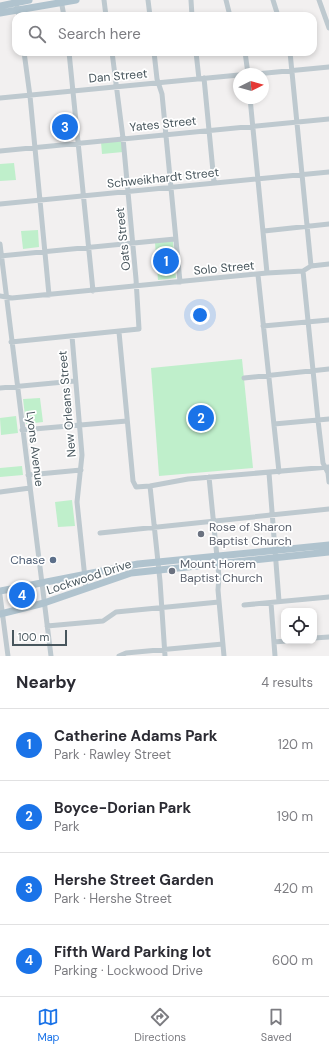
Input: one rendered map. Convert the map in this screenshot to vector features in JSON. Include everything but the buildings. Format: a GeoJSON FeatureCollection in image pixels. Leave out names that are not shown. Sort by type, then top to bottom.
{"type":"FeatureCollection","features":[{"type":"Feature","properties":{"kind":"main road"},"geometry":{"type":"LineString","coordinates":[[0,6],[16,1],[29,0]]}},
{"type":"Feature","properties":{"kind":"main road"},"geometry":{"type":"LineString","coordinates":[[22,12],[62,1],[76,0]]}},
{"type":"Feature","properties":{"kind":"main road"},"geometry":{"type":"LineString","coordinates":[[0,13],[12,13]]}},
{"type":"Feature","properties":{"kind":"main road","name":"Lockwood Drive"},"geometry":{"type":"LineString","coordinates":[[275,554],[329,545]]}},
{"type":"Feature","properties":{"kind":"main road","name":"Lockwood Drive"},"geometry":{"type":"LineString","coordinates":[[0,591],[158,561],[329,552]]}},
{"type":"Feature","properties":{"kind":"main road","name":"Lockwood Drive"},"geometry":{"type":"LineString","coordinates":[[1,614],[44,603],[122,576],[217,559]]}},
{"type":"Feature","properties":{"kind":"street"},"geometry":{"type":"LineString","coordinates":[[104,0],[106,12]]}},
{"type":"Feature","properties":{"kind":"street"},"geometry":{"type":"LineString","coordinates":[[148,0],[150,12]]}},
{"type":"Feature","properties":{"kind":"street"},"geometry":{"type":"LineString","coordinates":[[190,0],[192,12]]}},
{"type":"Feature","properties":{"kind":"street"},"geometry":{"type":"LineString","coordinates":[[226,0],[229,12]]}},
{"type":"Feature","properties":{"kind":"street"},"geometry":{"type":"LineString","coordinates":[[273,0],[277,12]]}},
{"type":"Feature","properties":{"kind":"street"},"geometry":{"type":"LineString","coordinates":[[319,0],[329,28]]}},
{"type":"Feature","properties":{"kind":"street"},"geometry":{"type":"LineString","coordinates":[[16,1],[18,12]]}},
{"type":"Feature","properties":{"kind":"street"},"geometry":{"type":"LineString","coordinates":[[62,1],[63,12]]}},
{"type":"Feature","properties":{"kind":"street"},"geometry":{"type":"LineString","coordinates":[[25,56],[50,294]]}},
{"type":"Feature","properties":{"kind":"street"},"geometry":{"type":"LineString","coordinates":[[70,56],[93,291]]}},
{"type":"Feature","properties":{"kind":"street","name":"Oats Street"},"geometry":{"type":"LineString","coordinates":[[112,56],[123,138],[137,286],[139,329],[119,332]]}},
{"type":"Feature","properties":{"kind":"street"},"geometry":{"type":"LineString","coordinates":[[155,56],[158,82],[162,94],[180,282]]}},
{"type":"Feature","properties":{"kind":"street"},"geometry":{"type":"LineString","coordinates":[[197,56],[202,79],[209,130],[214,182]]}},
{"type":"Feature","properties":{"kind":"street"},"geometry":{"type":"LineString","coordinates":[[246,56],[247,68]]}},
{"type":"Feature","properties":{"kind":"street"},"geometry":{"type":"LineString","coordinates":[[290,56],[311,266]]}},
{"type":"Feature","properties":{"kind":"street"},"geometry":{"type":"LineString","coordinates":[[269,73],[329,67]]}},
{"type":"Feature","properties":{"kind":"street","name":"Dan Street"},"geometry":{"type":"LineString","coordinates":[[0,98],[233,76]]}},
{"type":"Feature","properties":{"kind":"street"},"geometry":{"type":"LineString","coordinates":[[251,104],[267,273]]}},
{"type":"Feature","properties":{"kind":"street","name":"Yates Street"},"geometry":{"type":"LineString","coordinates":[[0,151],[329,119]]}},
{"type":"Feature","properties":{"kind":"street","name":"Schweikhardt Street"},"geometry":{"type":"LineString","coordinates":[[0,204],[128,192],[171,186],[329,172]]}},
{"type":"Feature","properties":{"kind":"street"},"geometry":{"type":"LineString","coordinates":[[264,231],[329,224]]}},
{"type":"Feature","properties":{"kind":"street"},"geometry":{"type":"LineString","coordinates":[[1,256],[176,239]]}},
{"type":"Feature","properties":{"kind":"street","name":"Lyons Avenue"},"geometry":{"type":"LineString","coordinates":[[0,244],[3,297],[12,342],[51,656]]}},
{"type":"Feature","properties":{"kind":"street","name":"Solo Street"},"geometry":{"type":"LineString","coordinates":[[3,297],[93,291],[267,273],[303,271],[311,266],[329,264]]}},
{"type":"Feature","properties":{"kind":"street"},"geometry":{"type":"LineString","coordinates":[[303,271],[312,371],[323,463],[328,468],[329,482]]}},
{"type":"Feature","properties":{"kind":"street"},"geometry":{"type":"LineString","coordinates":[[258,275],[279,472]]}},
{"type":"Feature","properties":{"kind":"street"},"geometry":{"type":"LineString","coordinates":[[263,326],[329,320]]}},
{"type":"Feature","properties":{"kind":"street"},"geometry":{"type":"LineString","coordinates":[[12,342],[119,332],[134,486],[150,486],[176,481],[328,468]]}},
{"type":"Feature","properties":{"kind":"street","name":"New Orleans Street"},"geometry":{"type":"LineString","coordinates":[[72,336],[82,455],[77,502],[86,588]]}},
{"type":"Feature","properties":{"kind":"street"},"geometry":{"type":"LineString","coordinates":[[244,378],[269,374],[329,369]]}},
{"type":"Feature","properties":{"kind":"street"},"geometry":{"type":"LineString","coordinates":[[0,388],[76,380]]}},
{"type":"Feature","properties":{"kind":"street"},"geometry":{"type":"LineString","coordinates":[[274,424],[329,419]]}},
{"type":"Feature","properties":{"kind":"street"},"geometry":{"type":"LineString","coordinates":[[22,430],[127,421]]}},
{"type":"Feature","properties":{"kind":"street"},"geometry":{"type":"LineString","coordinates":[[28,475],[81,470]]}},
{"type":"Feature","properties":{"kind":"street"},"geometry":{"type":"LineString","coordinates":[[269,473],[279,601]]}},
{"type":"Feature","properties":{"kind":"street"},"geometry":{"type":"LineString","coordinates":[[209,478],[224,656]]}},
{"type":"Feature","properties":{"kind":"street"},"geometry":{"type":"LineString","coordinates":[[150,486],[159,569],[165,656]]}},
{"type":"Feature","properties":{"kind":"street"},"geometry":{"type":"LineString","coordinates":[[0,492],[30,488]]}},
{"type":"Feature","properties":{"kind":"street"},"geometry":{"type":"LineString","coordinates":[[100,532],[329,509]]}},
{"type":"Feature","properties":{"kind":"street"},"geometry":{"type":"LineString","coordinates":[[0,595],[1,614],[8,656]]}},
{"type":"Feature","properties":{"kind":"street"},"geometry":{"type":"LineString","coordinates":[[244,605],[329,597]]}},
{"type":"Feature","properties":{"kind":"street"},"geometry":{"type":"LineString","coordinates":[[47,626],[103,621],[116,612],[219,602]]}},
{"type":"Feature","properties":{"kind":"street"},"geometry":{"type":"LineString","coordinates":[[272,603],[276,656]]}},
{"type":"Feature","properties":{"kind":"street"},"geometry":{"type":"LineString","coordinates":[[317,638],[329,637]]}},
{"type":"Feature","properties":{"kind":"street"},"geometry":{"type":"LineString","coordinates":[[274,642],[281,641]]}},
{"type":"Feature","properties":{"kind":"street"},"geometry":{"type":"LineString","coordinates":[[119,656],[126,653],[223,644]]}},
{"type":"Feature","properties":{"kind":"green space"},"geometry":{"type":"Polygon","coordinates":[[[121,141],[123,152],[102,154],[101,142],[121,141]]]}},
{"type":"Feature","properties":{"kind":"green space"},"geometry":{"type":"Polygon","coordinates":[[[14,163],[16,180],[0,181],[0,164],[14,163]]]}},
{"type":"Feature","properties":{"kind":"green space"},"geometry":{"type":"Polygon","coordinates":[[[38,230],[39,247],[23,249],[21,231],[38,230]]]}},
{"type":"Feature","properties":{"kind":"green space"},"geometry":{"type":"Polygon","coordinates":[[[173,241],[176,278],[158,280],[155,243],[173,241]]]}},
{"type":"Feature","properties":{"kind":"green space"},"geometry":{"type":"Polygon","coordinates":[[[242,359],[253,468],[159,476],[151,368],[242,359]]]}},
{"type":"Feature","properties":{"kind":"green space"},"geometry":{"type":"Polygon","coordinates":[[[40,398],[43,422],[26,424],[23,399],[40,398]]]}},
{"type":"Feature","properties":{"kind":"green space"},"geometry":{"type":"Polygon","coordinates":[[[16,416],[18,433],[1,435],[0,418],[16,416]]]}},
{"type":"Feature","properties":{"kind":"green space"},"geometry":{"type":"Polygon","coordinates":[[[22,466],[23,475],[0,477],[0,468],[22,466]]]}},
{"type":"Feature","properties":{"kind":"green space"},"geometry":{"type":"Polygon","coordinates":[[[72,500],[75,526],[58,527],[55,502],[72,500]]]}},
{"type":"Feature","properties":{"kind":"place","name":"Hershe Street Garden"},"geometry":{"type":"Point","coordinates":[65,127]}},
{"type":"Feature","properties":{"kind":"place","name":"Catherine Adams Park"},"geometry":{"type":"Point","coordinates":[166,261]}},
{"type":"Feature","properties":{"kind":"place","name":"Boyce-Dorian Park"},"geometry":{"type":"Point","coordinates":[201,418]}},
{"type":"Feature","properties":{"kind":"place","name":"Rose of Sharon Baptist Church"},"geometry":{"type":"Point","coordinates":[201,534]}},
{"type":"Feature","properties":{"kind":"place","name":"Chase"},"geometry":{"type":"Point","coordinates":[53,560]}},
{"type":"Feature","properties":{"kind":"place","name":"Mount Horem Baptist Church"},"geometry":{"type":"Point","coordinates":[172,571]}},
{"type":"Feature","properties":{"kind":"place","name":"Fifth Ward Parking lot"},"geometry":{"type":"Point","coordinates":[22,595]}}]}
